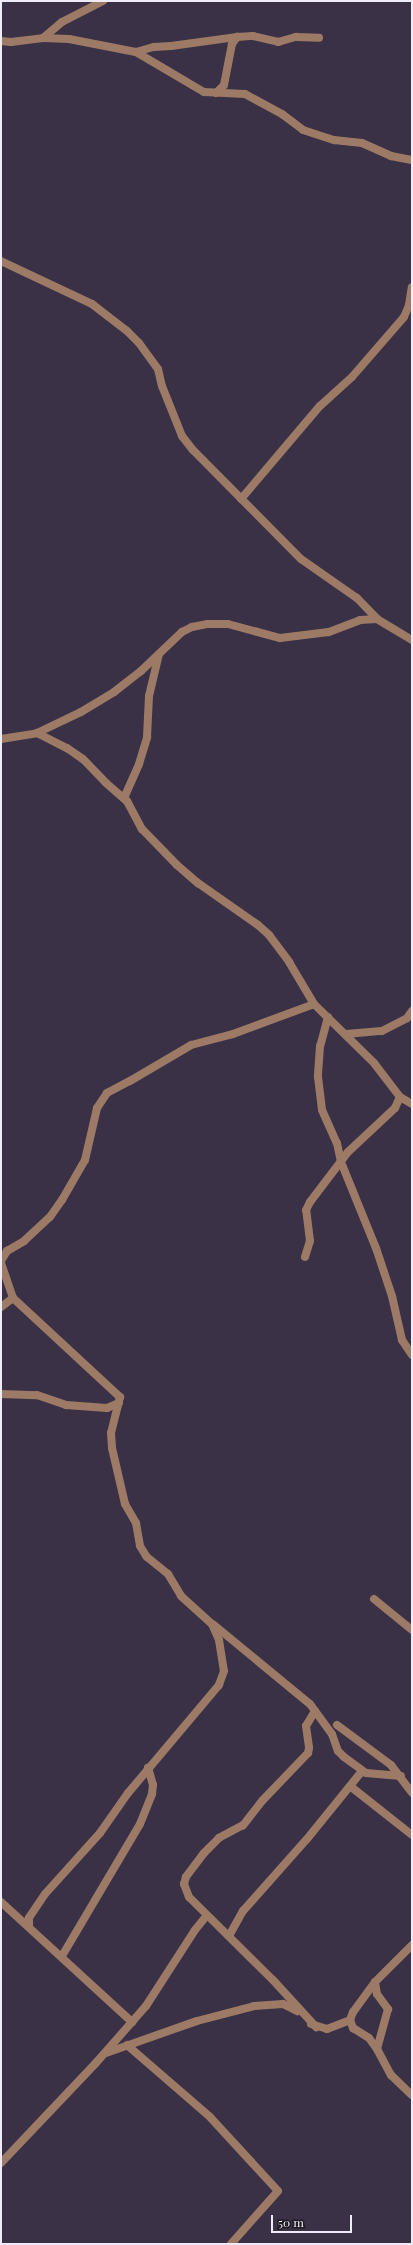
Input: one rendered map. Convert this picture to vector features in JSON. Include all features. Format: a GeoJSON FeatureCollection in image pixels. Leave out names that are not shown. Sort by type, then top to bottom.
{"type":"FeatureCollection","features":[{"type":"Feature","properties":{"kind":"street"},"geometry":{"type":"LineString","coordinates":[[43,38],[62,22],[103,1]]}},
{"type":"Feature","properties":{"kind":"street"},"geometry":{"type":"LineString","coordinates":[[136,52],[154,47],[237,37],[253,36],[278,42],[296,37],[319,38]]}},
{"type":"Feature","properties":{"kind":"street"},"geometry":{"type":"LineString","coordinates":[[216,93],[224,86],[232,44],[237,37]]}},
{"type":"Feature","properties":{"kind":"street"},"geometry":{"type":"LineString","coordinates":[[1,41],[11,42],[43,38],[75,40],[136,52],[204,92],[245,94],[271,107],[303,130],[334,140],[362,143],[390,156],[412,160]]}},
{"type":"Feature","properties":{"kind":"street"},"geometry":{"type":"LineString","coordinates":[[1,261],[92,304],[127,331],[139,343],[158,370],[182,436],[212,471],[301,559],[358,598],[378,618],[412,640]]}},
{"type":"Feature","properties":{"kind":"street"},"geometry":{"type":"LineString","coordinates":[[242,499],[320,406],[352,377],[404,316],[409,305],[412,287]]}},
{"type":"Feature","properties":{"kind":"street"},"geometry":{"type":"LineString","coordinates":[[1,739],[37,733],[81,712],[114,692],[182,632],[192,627],[207,624],[228,624],[280,638],[329,632],[360,620],[378,618]]}},
{"type":"Feature","properties":{"kind":"street"},"geometry":{"type":"LineString","coordinates":[[124,798],[139,764],[147,737],[149,696],[159,653]]}},
{"type":"Feature","properties":{"kind":"street"},"geometry":{"type":"LineString","coordinates":[[37,733],[67,748],[83,759],[106,783],[124,798],[142,829],[177,865],[198,884],[253,922],[269,936],[289,962],[314,1004],[374,1063],[400,1097],[412,1104]]}},
{"type":"Feature","properties":{"kind":"street"},"geometry":{"type":"LineString","coordinates":[[314,1004],[233,1034],[191,1045],[130,1081],[107,1092],[100,1100],[97,1108],[85,1160],[62,1200],[50,1217],[36,1230],[7,1250],[1,1260],[13,1298],[66,1348],[114,1390],[120,1398],[111,1433],[112,1448],[125,1504],[136,1523],[140,1546],[147,1557],[168,1574],[181,1596],[212,1624],[281,1680],[315,1711],[332,1734],[338,1750],[362,1771],[401,1776]]}},
{"type":"Feature","properties":{"kind":"street"},"geometry":{"type":"LineString","coordinates":[[346,1034],[382,1031],[407,1018],[412,1011]]}},
{"type":"Feature","properties":{"kind":"street"},"geometry":{"type":"LineString","coordinates":[[328,1017],[320,1046],[318,1077],[322,1110],[338,1143],[341,1162],[376,1248],[392,1296],[402,1340],[412,1355]]}},
{"type":"Feature","properties":{"kind":"street"},"geometry":{"type":"LineString","coordinates":[[306,1257],[310,1242],[306,1210],[315,1194],[348,1152],[395,1108],[400,1097]]}},
{"type":"Feature","properties":{"kind":"street"},"geometry":{"type":"LineString","coordinates":[[1,1307],[13,1298]]}},
{"type":"Feature","properties":{"kind":"street"},"geometry":{"type":"LineString","coordinates":[[1,1394],[37,1395],[66,1405],[107,1408],[119,1403]]}},
{"type":"Feature","properties":{"kind":"street"},"geometry":{"type":"LineString","coordinates":[[374,1599],[412,1630]]}},
{"type":"Feature","properties":{"kind":"street"},"geometry":{"type":"LineString","coordinates":[[29,1926],[29,1918],[45,1894],[100,1834],[148,1768],[185,1727],[222,1678],[224,1671],[220,1640],[212,1624]]}},
{"type":"Feature","properties":{"kind":"street"},"geometry":{"type":"LineString","coordinates":[[315,1711],[306,1726],[309,1748],[308,1753],[262,1801],[243,1825],[219,1838],[204,1853],[186,1877],[184,1889],[189,1897],[229,1936],[316,2027]]}},
{"type":"Feature","properties":{"kind":"street"},"geometry":{"type":"LineString","coordinates":[[337,1725],[391,1765],[401,1776],[412,1793]]}},
{"type":"Feature","properties":{"kind":"street"},"geometry":{"type":"LineString","coordinates":[[62,1956],[143,1818],[152,1794],[153,1785],[148,1768]]}},
{"type":"Feature","properties":{"kind":"street"},"geometry":{"type":"LineString","coordinates":[[229,1936],[243,1911],[307,1839],[362,1771]]}},
{"type":"Feature","properties":{"kind":"street"},"geometry":{"type":"LineString","coordinates":[[350,1786],[412,1835]]}},
{"type":"Feature","properties":{"kind":"street"},"geometry":{"type":"LineString","coordinates":[[1,1902],[62,1956],[132,2022]]}},
{"type":"Feature","properties":{"kind":"street"},"geometry":{"type":"LineString","coordinates":[[1,2163],[104,2054],[146,2006],[195,1930],[207,1915]]}},
{"type":"Feature","properties":{"kind":"street"},"geometry":{"type":"LineString","coordinates":[[412,1945],[375,1982],[353,2012],[350,2020],[354,2028],[368,2038],[377,2049],[391,2074],[412,2095]]}},
{"type":"Feature","properties":{"kind":"street"},"geometry":{"type":"LineString","coordinates":[[375,1982],[377,1994],[388,2009],[377,2049]]}},
{"type":"Feature","properties":{"kind":"street"},"geometry":{"type":"LineString","coordinates":[[104,2054],[218,2015],[270,2004],[289,2005],[316,2027],[327,2028],[350,2020]]}},
{"type":"Feature","properties":{"kind":"street"},"geometry":{"type":"LineString","coordinates":[[127,2045],[210,2117],[278,2191],[232,2244]]}}]}
